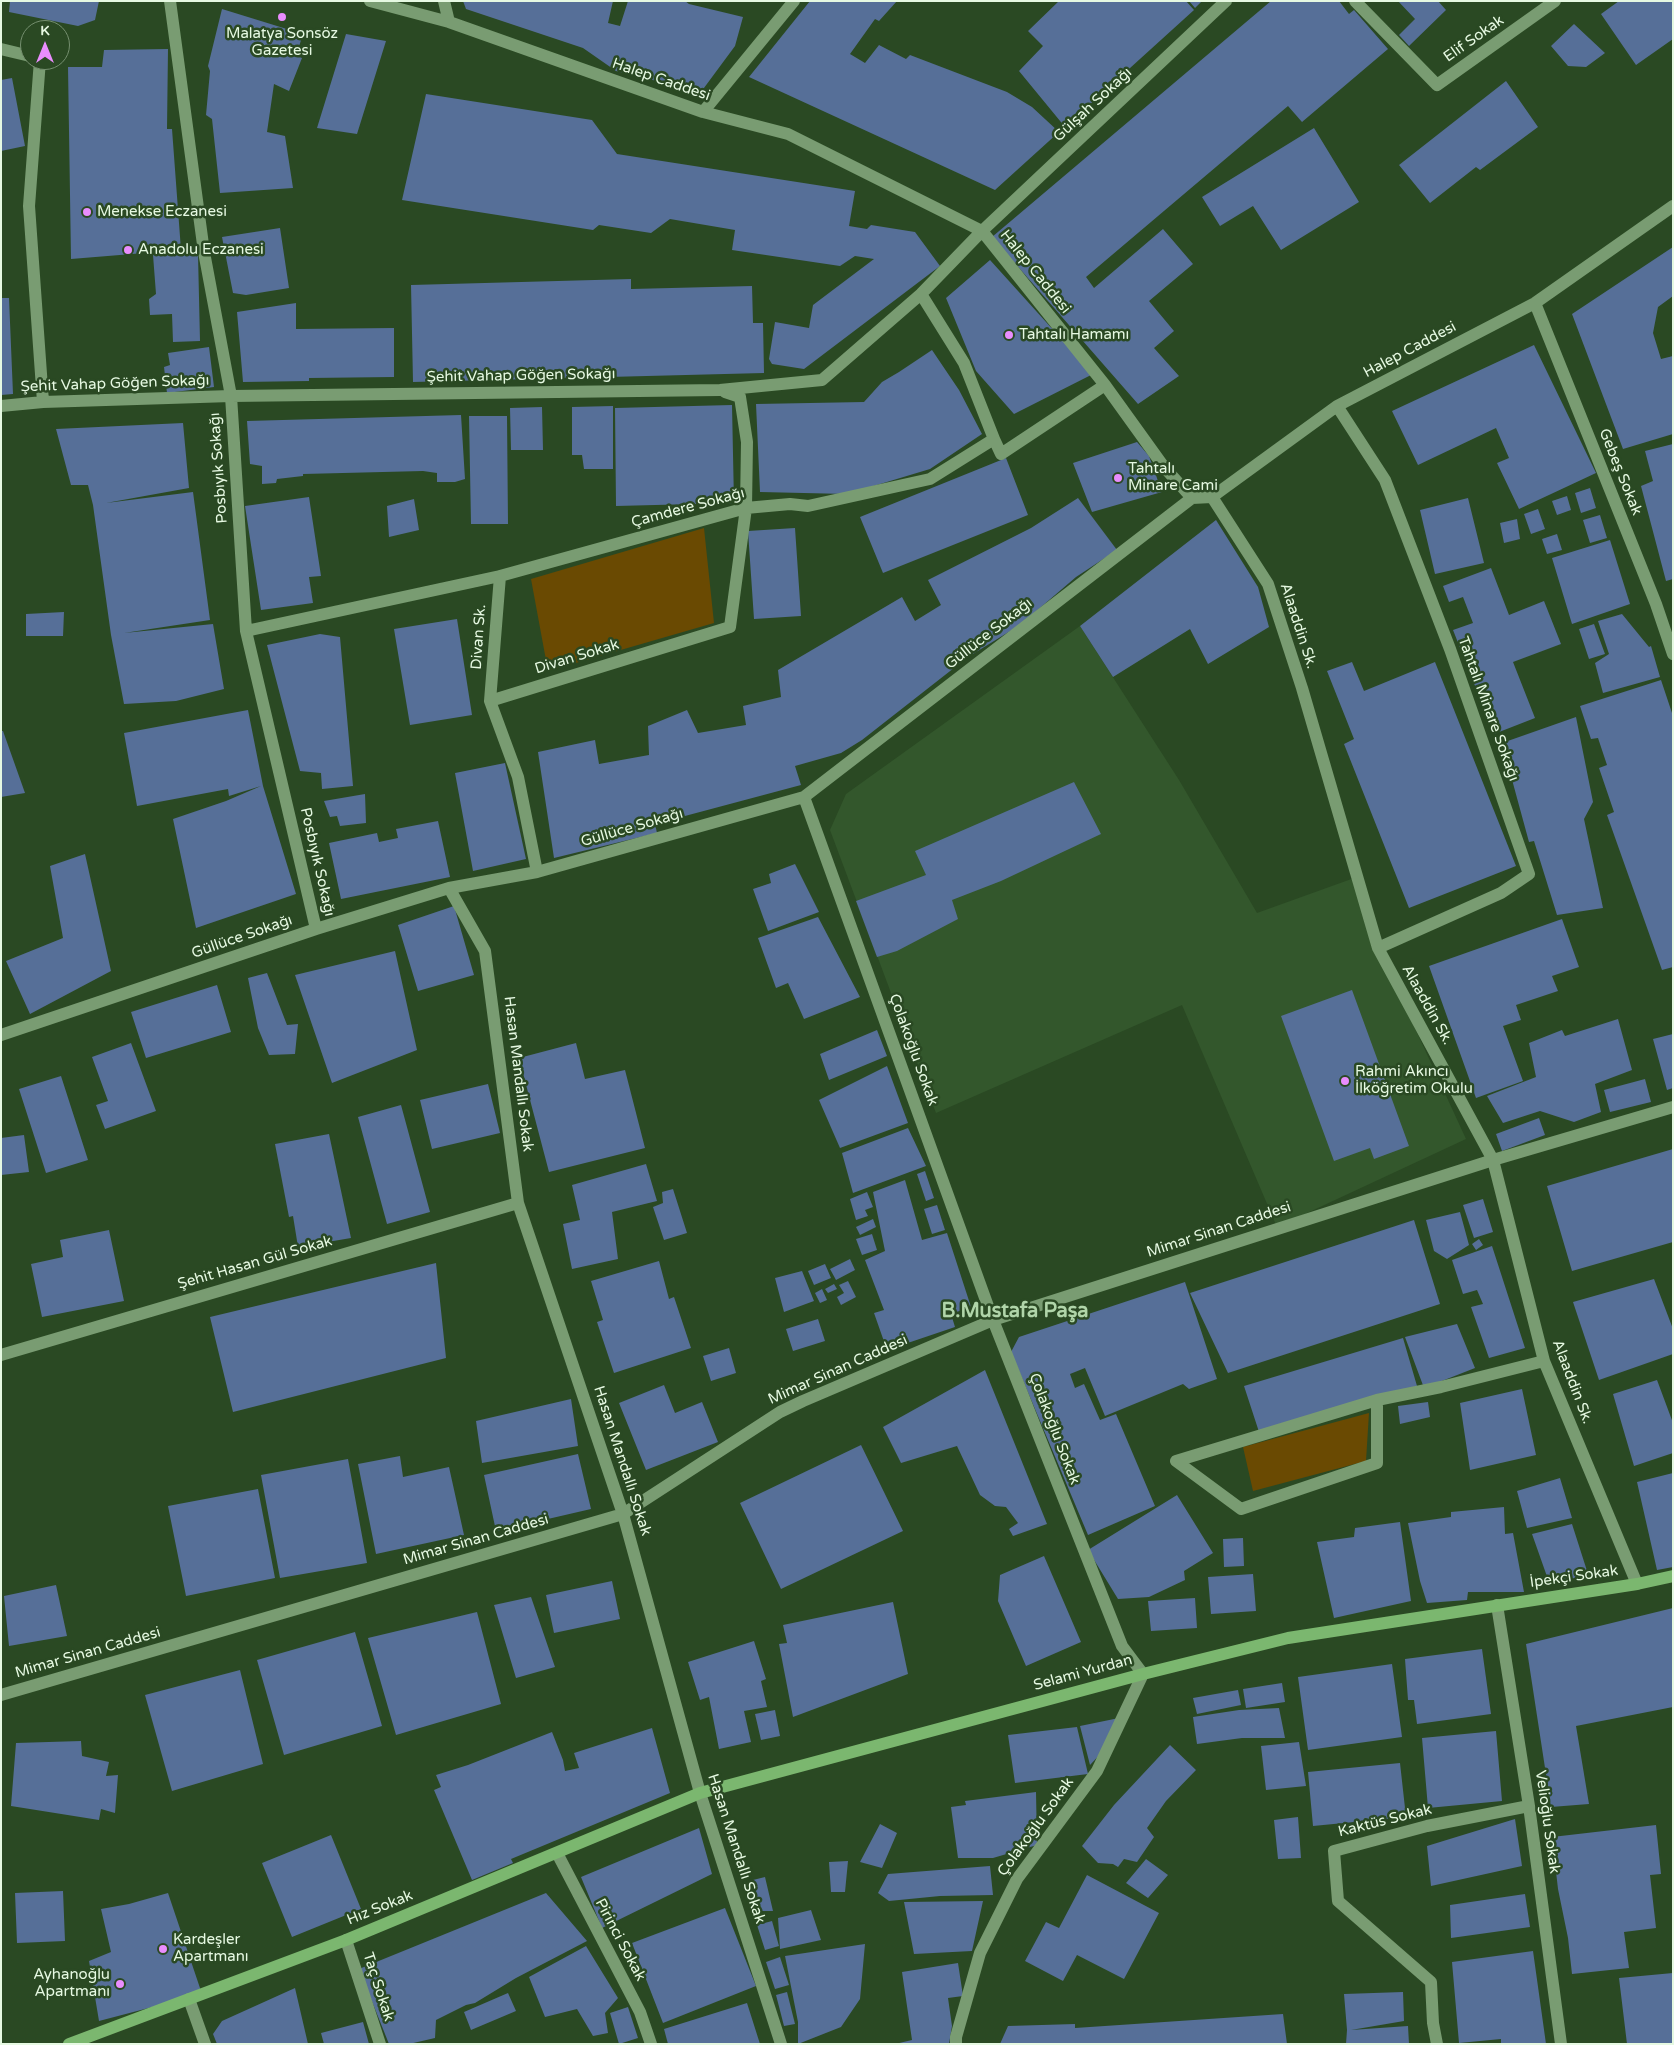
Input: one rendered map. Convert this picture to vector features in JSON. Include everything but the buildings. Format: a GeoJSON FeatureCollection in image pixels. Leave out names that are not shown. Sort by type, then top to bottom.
{"type":"FeatureCollection","features":[{"type":"Feature","properties":{"kind":"main road","name":"İpekçi Sokak"},"geometry":{"type":"LineString","coordinates":[[1479,1607],[1637,1584],[1673,1576]]}},
{"type":"Feature","properties":{"kind":"main road","name":"Selami Yurdan"},"geometry":{"type":"LineString","coordinates":[[700,1793],[1142,1674],[1288,1638],[1479,1607]]}},
{"type":"Feature","properties":{"kind":"main road","name":"Hız Sokak"},"geometry":{"type":"LineString","coordinates":[[68,2044],[346,1940],[700,1793]]}},
{"type":"Feature","properties":{"kind":"street","name":"Posbıyık Sokağı"},"geometry":{"type":"LineString","coordinates":[[170,1],[204,252],[231,396],[246,632],[316,929]]}},
{"type":"Feature","properties":{"kind":"street","name":"Halep Caddesi"},"geometry":{"type":"LineString","coordinates":[[370,1],[449,22],[703,112],[788,134],[982,232],[1104,385],[1164,467],[1192,498]]}},
{"type":"Feature","properties":{"kind":"street"},"geometry":{"type":"LineString","coordinates":[[444,1],[449,22]]}},
{"type":"Feature","properties":{"kind":"street"},"geometry":{"type":"LineString","coordinates":[[703,112],[794,1]]}},
{"type":"Feature","properties":{"kind":"street","name":"Gülşah Sokağı"},"geometry":{"type":"LineString","coordinates":[[982,232],[1226,1]]}},
{"type":"Feature","properties":{"kind":"street","name":"Elif Sokak"},"geometry":{"type":"LineString","coordinates":[[1355,1],[1437,85],[1555,1]]}},
{"type":"Feature","properties":{"kind":"street"},"geometry":{"type":"LineString","coordinates":[[1,50],[20,54]]}},
{"type":"Feature","properties":{"kind":"street"},"geometry":{"type":"LineString","coordinates":[[39,70],[29,206],[43,402]]}},
{"type":"Feature","properties":{"kind":"street","name":"Halep Caddesi"},"geometry":{"type":"LineString","coordinates":[[1212,497],[1337,406],[1535,303],[1673,206]]}},
{"type":"Feature","properties":{"kind":"street","name":"Şehit Vahap Göğen Sokağı"},"geometry":{"type":"LineString","coordinates":[[1,406],[43,402],[231,396],[720,390],[822,380],[920,294],[982,232]]}},
{"type":"Feature","properties":{"kind":"street"},"geometry":{"type":"LineString","coordinates":[[920,294],[964,363],[1001,454],[1104,385]]}},
{"type":"Feature","properties":{"kind":"street","name":"Gebeş Sokak"},"geometry":{"type":"LineString","coordinates":[[1535,303],[1656,604],[1673,654]]}},
{"type":"Feature","properties":{"kind":"street"},"geometry":{"type":"LineString","coordinates":[[720,390],[740,397],[747,442],[746,508]]}},
{"type":"Feature","properties":{"kind":"street","name":"Tahtalı Minare Sokağı"},"geometry":{"type":"LineString","coordinates":[[1337,406],[1385,480],[1450,649],[1529,874],[1501,893],[1378,948]]}},
{"type":"Feature","properties":{"kind":"street","name":"Çamdere Sokağı"},"geometry":{"type":"LineString","coordinates":[[246,632],[500,576],[746,508],[790,504],[808,506],[930,479],[994,439]]}},
{"type":"Feature","properties":{"kind":"street"},"geometry":{"type":"LineString","coordinates":[[1192,498],[1212,497]]}},
{"type":"Feature","properties":{"kind":"street","name":"Alaaddin Sk."},"geometry":{"type":"LineString","coordinates":[[1212,497],[1268,584],[1302,688],[1378,948],[1494,1160],[1544,1361],[1637,1584]]}},
{"type":"Feature","properties":{"kind":"street","name":"Güllüce Sokağı"},"geometry":{"type":"LineString","coordinates":[[1,1036],[316,929],[449,888],[537,872],[804,797],[1192,498]]}},
{"type":"Feature","properties":{"kind":"street","name":"Divan Sokak"},"geometry":{"type":"LineString","coordinates":[[490,701],[730,627],[746,508]]}},
{"type":"Feature","properties":{"kind":"street","name":"Divan Sk."},"geometry":{"type":"LineString","coordinates":[[490,701],[500,576]]}},
{"type":"Feature","properties":{"kind":"street"},"geometry":{"type":"LineString","coordinates":[[490,701],[518,778],[537,872]]}},
{"type":"Feature","properties":{"kind":"street","name":"Çolakoğlu Sokak"},"geometry":{"type":"LineString","coordinates":[[804,797],[993,1320],[1122,1646],[1142,1674],[1097,1771],[1017,1879],[980,1953],[956,2037],[956,2044]]}},
{"type":"Feature","properties":{"kind":"street","name":"Hasan Mandallı Sokak"},"geometry":{"type":"LineString","coordinates":[[449,888],[485,950],[518,1203],[623,1514],[700,1793],[781,2044]]}},
{"type":"Feature","properties":{"kind":"street","name":"Mimar Sinan Caddesi"},"geometry":{"type":"LineString","coordinates":[[1,1695],[623,1514],[780,1412],[993,1320],[1494,1160],[1673,1107]]}},
{"type":"Feature","properties":{"kind":"street","name":"Şehit Hasan Gül Sokak"},"geometry":{"type":"LineString","coordinates":[[1,1355],[518,1203]]}},
{"type":"Feature","properties":{"kind":"street"},"geometry":{"type":"LineString","coordinates":[[1377,1400],[1377,1463],[1241,1509],[1176,1461],[1377,1400],[1441,1387],[1544,1361]]}},
{"type":"Feature","properties":{"kind":"street","name":"Velioğlu Sokak"},"geometry":{"type":"LineString","coordinates":[[1497,1604],[1529,1806],[1561,2044]]}},
{"type":"Feature","properties":{"kind":"street","name":"Kaktüs Sokak"},"geometry":{"type":"LineString","coordinates":[[1437,2044],[1433,2023],[1431,1982],[1338,1901],[1334,1851],[1426,1826],[1529,1806]]}},
{"type":"Feature","properties":{"kind":"street","name":"Pirinci Sokak"},"geometry":{"type":"LineString","coordinates":[[557,1853],[640,2012],[651,2044]]}},
{"type":"Feature","properties":{"kind":"street","name":"Taç Sokak"},"geometry":{"type":"LineString","coordinates":[[346,1940],[380,2044]]}},
{"type":"Feature","properties":{"kind":"street"},"geometry":{"type":"LineString","coordinates":[[189,1999],[205,2044]]}},
{"type":"Feature","properties":{"kind":"shaded area"},"geometry":{"type":"Polygon","coordinates":[[[704,528],[714,623],[548,671],[531,579],[704,528]]]}},
{"type":"Feature","properties":{"kind":"shaded area"},"geometry":{"type":"Polygon","coordinates":[[[1080,626],[1179,780],[1257,913],[1357,877],[1378,948],[1466,1139],[1277,1227],[1182,1005],[936,1113],[830,830],[846,794],[1080,626]]]}},
{"type":"Feature","properties":{"kind":"shaded area"},"geometry":{"type":"Polygon","coordinates":[[[1369,1413],[1366,1461],[1253,1491],[1243,1447],[1369,1413]]]}},
{"type":"Feature","properties":{"kind":"place","name":"Malatya Sonsöz Gazetesi"},"geometry":{"type":"Point","coordinates":[282,17]}},
{"type":"Feature","properties":{"kind":"place","name":"Menekse Eczanesi"},"geometry":{"type":"Point","coordinates":[87,212]}},
{"type":"Feature","properties":{"kind":"place","name":"Anadolu Eczanesi"},"geometry":{"type":"Point","coordinates":[128,250]}},
{"type":"Feature","properties":{"kind":"place","name":"Tahtalı Hamamı"},"geometry":{"type":"Point","coordinates":[1009,335]}},
{"type":"Feature","properties":{"kind":"place","name":"Tahtalı Minare Cami"},"geometry":{"type":"Point","coordinates":[1118,478]}},
{"type":"Feature","properties":{"kind":"place","name":"Rahmi Akıncı İlköğretim Okulu"},"geometry":{"type":"Point","coordinates":[1345,1081]}},
{"type":"Feature","properties":{"kind":"place","name":"Kardeşler Apartmanı"},"geometry":{"type":"Point","coordinates":[163,1949]}},
{"type":"Feature","properties":{"kind":"place","name":"Ayhanoğlu Apartmanı"},"geometry":{"type":"Point","coordinates":[120,1984]}},
{"type":"Feature","properties":{"kind":"district","name":"B.Mustafa Paşa"},"geometry":{"type":"Point","coordinates":[1015,1312]}}]}
